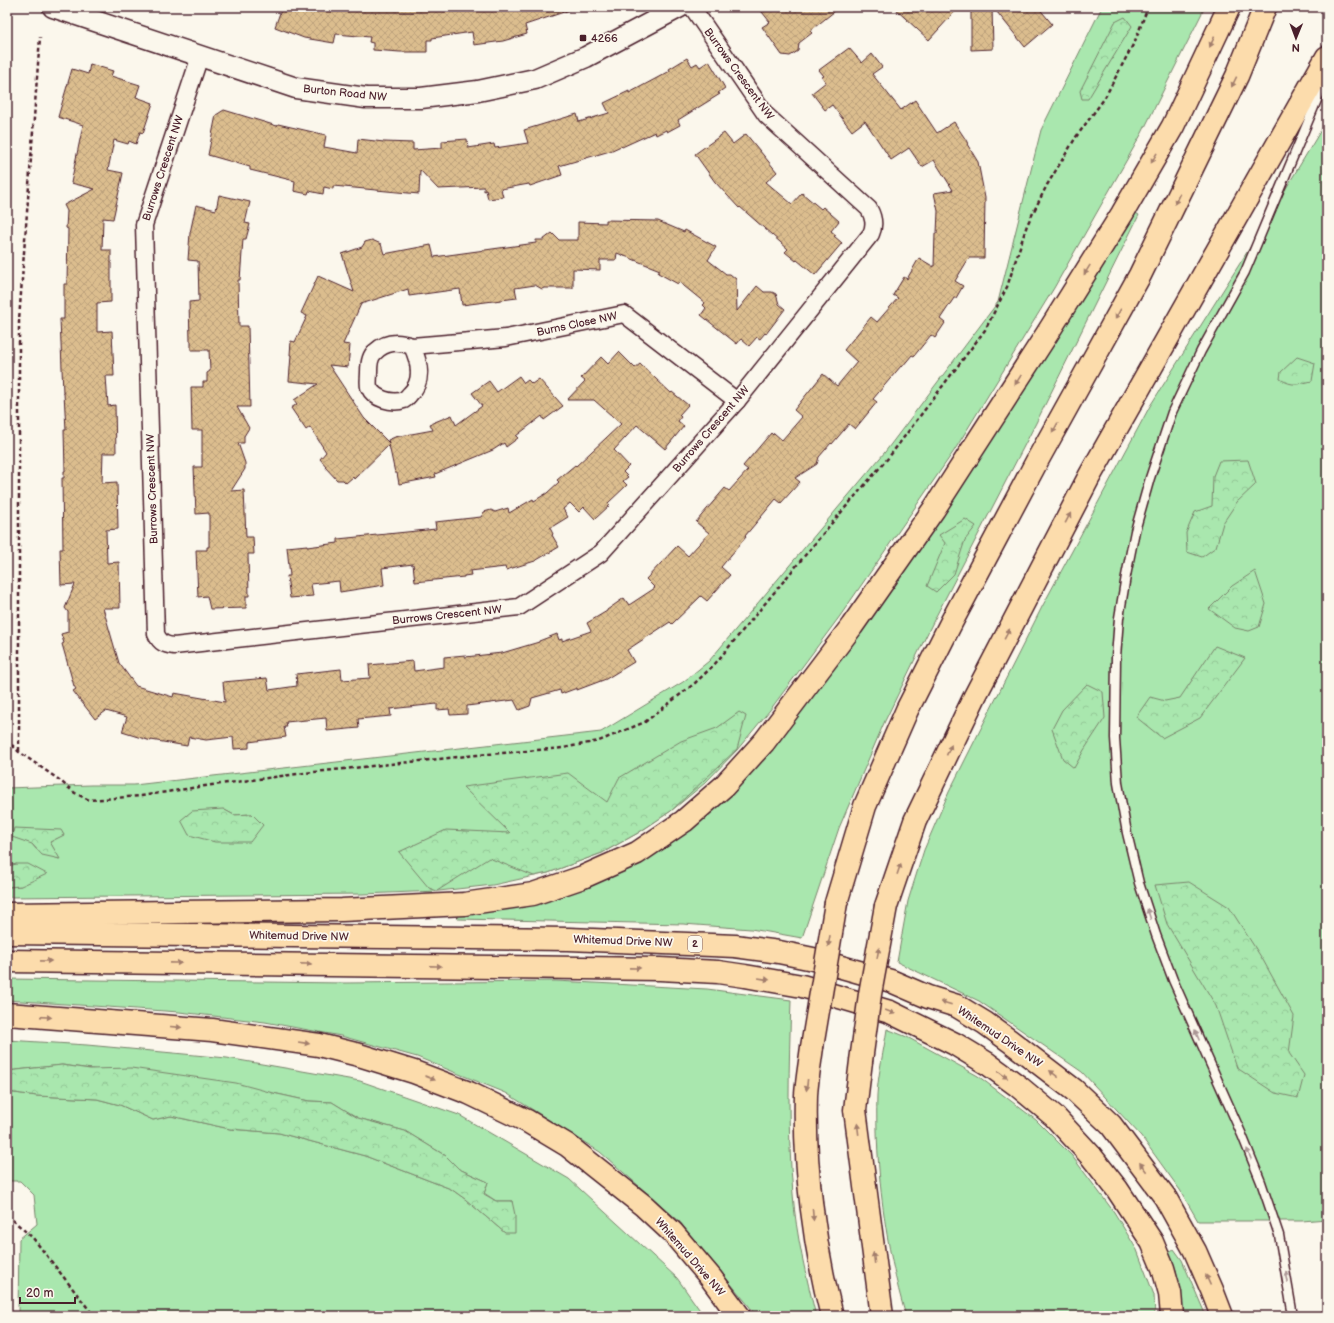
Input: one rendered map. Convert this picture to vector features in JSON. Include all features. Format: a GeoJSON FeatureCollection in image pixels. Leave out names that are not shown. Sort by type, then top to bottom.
{"type":"FeatureCollection","features":[{"type":"Feature","properties":{"kind":"highway"},"geometry":{"type":"LineString","coordinates":[[7,914],[342,910],[464,904],[532,894],[583,877],[636,853],[684,821],[724,786],[764,742],[852,626],[934,509],[1047,334],[1122,214],[1173,126],[1229,7]]}},
{"type":"Feature","properties":{"kind":"highway"},"geometry":{"type":"LineString","coordinates":[[832,1316],[825,1288],[813,1222],[808,1157],[806,1095],[812,1047],[836,903],[865,806],[907,710],[952,621],[1037,461],[1140,275],[1237,76],[1265,7]]}},
{"type":"Feature","properties":{"kind":"highway"},"geometry":{"type":"LineString","coordinates":[[882,1309],[855,1110],[870,994],[886,906],[915,822],[975,696],[1089,477],[1327,58]]}},
{"type":"Feature","properties":{"kind":"highway","name":"Whitemud Drive NW"},"geometry":{"type":"LineString","coordinates":[[7,934],[569,940],[735,946],[779,952],[813,959],[891,981],[928,997],[957,1006],[985,1024],[1010,1041],[1074,1090],[1111,1125],[1165,1197],[1196,1251],[1222,1316]]}},
{"type":"Feature","properties":{"kind":"highway"},"geometry":{"type":"LineString","coordinates":[[7,961],[660,969],[718,972],[802,986],[890,1012],[955,1044],[988,1064],[1018,1086],[1054,1116],[1091,1156],[1117,1189],[1152,1242],[1163,1268],[1170,1293],[1172,1316]]}},
{"type":"Feature","properties":{"kind":"highway","name":"Whitemud Drive NW"},"geometry":{"type":"LineString","coordinates":[[7,1014],[212,1030],[319,1045],[359,1055],[414,1072],[469,1093],[527,1120],[567,1145],[644,1206],[678,1239],[711,1278],[738,1316]]}},
{"type":"Feature","properties":{"kind":"street","name":"Burton Road NW"},"geometry":{"type":"LineString","coordinates":[[53,7],[81,12],[200,56],[296,88],[366,98],[421,98],[478,91],[535,79],[586,57],[680,7]]}},
{"type":"Feature","properties":{"kind":"street","name":"Burrows Crescent NW"},"geometry":{"type":"LineString","coordinates":[[200,56],[144,225],[156,634],[160,641],[166,645],[182,645],[519,607],[601,554],[737,400],[871,234],[874,228],[874,223],[873,216],[869,209],[766,115],[692,7]]}},
{"type":"Feature","properties":{"kind":"street","name":"Burns Close NW"},"geometry":{"type":"LineString","coordinates":[[412,346],[506,338],[624,314],[737,400]]}},
{"type":"Feature","properties":{"kind":"lane"},"geometry":{"type":"LineString","coordinates":[[1294,1316],[1279,1235],[1261,1182],[1174,980],[1156,935],[1139,883],[1127,833],[1118,783],[1115,738],[1116,657],[1119,618],[1135,531],[1150,478],[1172,412],[1201,351],[1245,272],[1327,75]]}},
{"type":"Feature","properties":{"kind":"path"},"geometry":{"type":"LineString","coordinates":[[7,740],[19,752],[75,793],[89,800],[141,796],[298,774],[470,755],[563,748],[600,741],[645,722],[695,683],[714,665],[826,530],[889,457],[985,330],[1007,287],[1027,225],[1047,185],[1076,137],[1104,99],[1135,41],[1148,7]]}},
{"type":"Feature","properties":{"kind":"path"},"geometry":{"type":"LineString","coordinates":[[19,752],[20,320],[40,36]]}},
{"type":"Feature","properties":{"kind":"path"},"geometry":{"type":"LineString","coordinates":[[7,1215],[34,1238],[94,1316]]}},
{"type":"Feature","properties":{"kind":"green space"},"geometry":{"type":"Polygon","coordinates":[[[1102,7],[1205,7],[1142,133],[1054,288],[954,451],[840,616],[770,710],[737,750],[705,783],[671,811],[638,833],[602,853],[548,873],[493,885],[439,891],[363,894],[7,897],[7,887],[21,886],[17,864],[7,866],[7,788],[134,785],[601,732],[683,682],[709,661],[885,452],[998,302],[1041,130],[1102,7]],[[223,809],[250,842],[252,814],[234,815],[223,809]],[[63,835],[32,844],[36,849],[59,859],[50,842],[63,835]]]}},
{"type":"Feature","properties":{"kind":"green space"},"geometry":{"type":"Polygon","coordinates":[[[1125,17],[1132,26],[1088,99],[1082,99],[1080,91],[1115,22],[1125,17]]]}},
{"type":"Feature","properties":{"kind":"green space"},"geometry":{"type":"Polygon","coordinates":[[[1327,120],[1327,1219],[1302,1221],[1198,1221],[1180,1190],[1141,1136],[1082,1072],[979,1001],[897,962],[908,901],[924,850],[949,792],[1042,607],[1150,406],[1261,230],[1327,120]]]}},
{"type":"Feature","properties":{"kind":"green space"},"geometry":{"type":"Polygon","coordinates":[[[1134,212],[1139,215],[1036,423],[933,622],[884,723],[839,828],[802,938],[751,929],[683,924],[458,919],[457,915],[506,909],[671,841],[958,492],[1057,338],[1134,212]]]}},
{"type":"Feature","properties":{"kind":"green space"},"geometry":{"type":"Polygon","coordinates":[[[1297,357],[1315,363],[1312,381],[1292,384],[1280,379],[1281,372],[1297,357]]]}},
{"type":"Feature","properties":{"kind":"green space"},"geometry":{"type":"Polygon","coordinates":[[[1248,460],[1256,484],[1237,502],[1223,523],[1216,547],[1202,557],[1187,552],[1186,533],[1195,512],[1212,506],[1213,476],[1219,461],[1248,460]]]}},
{"type":"Feature","properties":{"kind":"green space"},"geometry":{"type":"Polygon","coordinates":[[[965,519],[976,526],[965,540],[954,574],[936,592],[927,586],[945,543],[939,535],[965,519]]]}},
{"type":"Feature","properties":{"kind":"green space"},"geometry":{"type":"Polygon","coordinates":[[[1255,571],[1266,604],[1259,627],[1249,631],[1235,628],[1209,609],[1232,586],[1255,571]]]}},
{"type":"Feature","properties":{"kind":"green space"},"geometry":{"type":"Polygon","coordinates":[[[1215,646],[1245,658],[1200,718],[1162,738],[1136,717],[1150,697],[1165,701],[1180,698],[1215,646]]]}},
{"type":"Feature","properties":{"kind":"green space"},"geometry":{"type":"Polygon","coordinates":[[[1087,684],[1103,692],[1105,718],[1074,768],[1063,759],[1052,729],[1062,710],[1087,684]]]}},
{"type":"Feature","properties":{"kind":"green space"},"geometry":{"type":"Polygon","coordinates":[[[739,712],[746,716],[737,749],[671,811],[638,833],[602,853],[548,873],[534,876],[489,858],[437,891],[429,888],[399,852],[446,830],[510,833],[463,787],[568,773],[607,802],[619,778],[681,741],[717,728],[739,712]]]}},
{"type":"Feature","properties":{"kind":"green space"},"geometry":{"type":"Polygon","coordinates":[[[223,809],[234,815],[252,814],[263,825],[250,842],[215,842],[189,835],[181,820],[192,811],[223,809]]]}},
{"type":"Feature","properties":{"kind":"green space"},"geometry":{"type":"Polygon","coordinates":[[[14,828],[61,830],[64,835],[50,842],[60,859],[42,855],[32,844],[12,837],[14,828]]]}},
{"type":"Feature","properties":{"kind":"green space"},"geometry":{"type":"Polygon","coordinates":[[[28,864],[47,874],[21,886],[7,887],[7,866],[28,864]]]}},
{"type":"Feature","properties":{"kind":"green space"},"geometry":{"type":"Polygon","coordinates":[[[1189,882],[1229,907],[1263,960],[1294,1016],[1289,1053],[1304,1075],[1298,1098],[1275,1093],[1237,1068],[1216,1006],[1167,924],[1155,885],[1189,882]]]}},
{"type":"Feature","properties":{"kind":"green space"},"geometry":{"type":"Polygon","coordinates":[[[7,979],[345,983],[556,981],[707,989],[791,1000],[789,1121],[794,1209],[805,1271],[816,1316],[756,1316],[679,1221],[600,1152],[506,1093],[417,1057],[341,1036],[265,1022],[179,1012],[7,1000],[7,979]]]}},
{"type":"Feature","properties":{"kind":"green space"},"geometry":{"type":"Polygon","coordinates":[[[887,1029],[907,1037],[978,1076],[1036,1120],[1072,1156],[1114,1212],[1137,1250],[1154,1295],[1155,1316],[906,1316],[892,1262],[887,1235],[878,1150],[877,1095],[887,1029]]]}},
{"type":"Feature","properties":{"kind":"green space"},"geometry":{"type":"Polygon","coordinates":[[[7,1040],[87,1045],[227,1058],[360,1081],[459,1115],[569,1179],[677,1278],[704,1316],[18,1316],[19,1239],[37,1224],[34,1195],[20,1181],[7,1181],[7,1092],[37,1096],[97,1099],[120,1105],[153,1120],[171,1116],[230,1129],[279,1133],[365,1156],[451,1189],[505,1233],[512,1201],[496,1201],[484,1193],[488,1182],[459,1169],[446,1156],[405,1131],[358,1118],[332,1102],[309,1101],[273,1093],[62,1065],[7,1071],[7,1040]]]}},
{"type":"Feature","properties":{"kind":"green space"},"geometry":{"type":"Polygon","coordinates":[[[62,1065],[90,1069],[131,1068],[236,1083],[309,1101],[332,1102],[358,1118],[405,1131],[446,1156],[459,1169],[488,1182],[484,1194],[496,1201],[512,1201],[515,1215],[515,1233],[505,1233],[451,1189],[365,1156],[279,1133],[230,1129],[171,1116],[153,1120],[120,1105],[97,1099],[37,1096],[7,1092],[7,1071],[62,1065]]]}},
{"type":"Feature","properties":{"kind":"green space"},"geometry":{"type":"Polygon","coordinates":[[[1174,1249],[1182,1260],[1206,1316],[1182,1316],[1176,1270],[1168,1252],[1174,1249]]]}},
{"type":"Feature","properties":{"kind":"building"},"geometry":{"type":"Polygon","coordinates":[[[282,7],[570,7],[570,10],[525,25],[527,34],[503,41],[474,45],[472,32],[427,40],[427,52],[400,52],[373,50],[373,43],[369,42],[370,37],[336,34],[334,43],[304,38],[275,27],[282,7]]]}},
{"type":"Feature","properties":{"kind":"building"},"geometry":{"type":"Polygon","coordinates":[[[758,7],[840,7],[810,31],[812,33],[799,43],[798,51],[790,56],[782,55],[762,27],[770,22],[758,7]]]}},
{"type":"Feature","properties":{"kind":"building"},"geometry":{"type":"Polygon","coordinates":[[[893,7],[959,7],[929,40],[893,7]]]}},
{"type":"Feature","properties":{"kind":"building"},"geometry":{"type":"Polygon","coordinates":[[[971,7],[992,7],[993,49],[971,50],[971,7]]]}},
{"type":"Feature","properties":{"kind":"building"},"geometry":{"type":"Polygon","coordinates":[[[993,7],[1038,7],[1052,24],[1025,47],[993,7]]]}},
{"type":"Feature","properties":{"kind":"building"},"geometry":{"type":"Polygon","coordinates":[[[849,48],[862,63],[872,54],[882,67],[872,74],[901,110],[915,100],[937,133],[954,122],[966,140],[978,162],[985,198],[984,258],[969,258],[955,281],[963,286],[940,319],[945,323],[935,338],[931,335],[914,356],[912,355],[902,367],[901,366],[873,399],[877,402],[855,429],[849,424],[819,457],[817,464],[795,478],[800,482],[781,503],[776,499],[721,567],[730,575],[707,601],[701,596],[672,624],[670,622],[627,650],[634,662],[606,679],[577,690],[577,688],[561,694],[560,690],[532,698],[530,706],[519,710],[514,700],[467,706],[467,714],[450,715],[449,709],[437,710],[437,704],[390,709],[391,716],[358,719],[359,728],[327,731],[326,718],[286,722],[287,727],[284,727],[286,737],[249,742],[249,748],[234,749],[233,737],[206,740],[189,737],[187,746],[151,741],[122,732],[127,717],[106,711],[95,719],[73,691],[76,689],[62,644],[64,643],[61,634],[68,632],[68,612],[65,608],[75,584],[61,585],[60,549],[63,549],[62,478],[64,478],[65,471],[64,430],[66,430],[60,319],[64,319],[64,284],[67,284],[68,229],[66,228],[67,211],[64,205],[95,189],[71,183],[83,125],[58,117],[72,69],[88,74],[90,64],[113,71],[111,76],[140,85],[136,97],[153,103],[143,133],[140,132],[136,144],[129,141],[128,144],[114,140],[108,170],[123,173],[113,219],[103,218],[102,250],[111,250],[111,302],[97,303],[97,332],[112,331],[114,376],[106,376],[108,406],[115,405],[116,453],[103,453],[102,483],[117,482],[118,529],[106,530],[107,563],[119,562],[120,608],[103,608],[119,663],[136,686],[173,697],[174,693],[225,702],[223,682],[267,678],[269,690],[297,686],[296,674],[341,669],[342,680],[370,678],[369,665],[413,661],[414,671],[444,667],[444,657],[465,655],[465,657],[502,653],[539,642],[557,634],[559,640],[562,639],[562,641],[591,631],[587,623],[607,611],[624,598],[629,605],[655,588],[646,579],[677,546],[688,556],[709,533],[696,522],[725,488],[729,491],[748,470],[743,466],[771,433],[773,435],[774,433],[782,440],[802,417],[794,410],[823,374],[837,386],[857,362],[844,350],[871,317],[877,322],[898,298],[893,295],[904,277],[907,279],[919,258],[934,267],[935,233],[937,233],[938,211],[934,193],[953,190],[934,160],[922,167],[909,148],[891,160],[865,121],[852,131],[832,105],[825,110],[812,93],[826,82],[822,77],[824,76],[819,70],[849,48]]]}},
{"type":"Feature","properties":{"kind":"building"},"geometry":{"type":"Polygon","coordinates":[[[687,58],[692,66],[697,63],[700,67],[709,61],[725,88],[718,93],[720,94],[678,120],[680,125],[667,132],[666,130],[656,135],[655,132],[622,147],[621,146],[610,151],[559,166],[562,175],[530,186],[529,184],[501,189],[503,197],[488,199],[486,190],[484,191],[484,187],[438,189],[420,170],[419,194],[333,186],[333,189],[324,187],[323,194],[309,191],[308,194],[294,191],[295,181],[250,170],[250,167],[208,155],[216,115],[224,110],[277,126],[278,124],[326,135],[324,147],[357,153],[358,139],[413,143],[413,150],[442,148],[442,141],[467,139],[468,148],[494,144],[495,148],[528,143],[524,130],[577,114],[579,122],[609,113],[604,103],[629,91],[629,93],[670,71],[669,69],[687,58]]]}},
{"type":"Feature","properties":{"kind":"building"},"geometry":{"type":"Polygon","coordinates":[[[724,133],[733,144],[746,134],[777,172],[766,182],[792,204],[802,193],[821,209],[823,207],[839,221],[831,231],[842,243],[815,275],[785,252],[788,249],[740,207],[739,208],[715,182],[695,154],[724,133]]]}},
{"type":"Feature","properties":{"kind":"building"},"geometry":{"type":"Polygon","coordinates":[[[219,195],[250,202],[245,223],[250,224],[246,239],[243,239],[240,280],[238,280],[239,326],[248,326],[250,407],[237,407],[249,428],[244,436],[244,443],[238,443],[245,463],[245,469],[231,491],[244,490],[246,537],[253,537],[254,554],[248,554],[249,596],[246,596],[246,608],[210,609],[207,596],[198,597],[196,550],[207,550],[207,547],[209,547],[209,513],[196,514],[194,467],[202,467],[202,430],[192,430],[191,387],[203,387],[203,382],[207,382],[207,373],[210,371],[209,350],[191,350],[189,302],[199,301],[198,261],[188,260],[190,233],[196,205],[216,210],[219,195]]]}},
{"type":"Feature","properties":{"kind":"building"},"geometry":{"type":"Polygon","coordinates":[[[606,220],[658,221],[684,232],[685,230],[716,247],[708,260],[726,274],[730,274],[736,279],[737,311],[757,286],[764,292],[772,292],[776,294],[779,304],[785,309],[766,334],[765,333],[760,339],[757,337],[749,346],[741,339],[737,344],[701,315],[706,308],[703,305],[705,303],[679,282],[678,284],[658,273],[660,270],[617,253],[616,260],[600,260],[600,270],[573,269],[573,288],[542,289],[535,285],[515,288],[517,298],[462,305],[460,289],[409,296],[408,289],[361,304],[343,344],[350,345],[348,367],[329,365],[364,418],[389,443],[388,440],[395,437],[433,430],[430,424],[452,415],[456,425],[482,406],[472,393],[489,381],[497,392],[519,376],[524,383],[528,380],[532,384],[539,379],[563,406],[544,420],[542,416],[516,436],[518,438],[506,447],[504,443],[493,450],[435,474],[436,477],[399,484],[389,445],[354,479],[353,477],[346,483],[343,480],[337,480],[325,467],[326,466],[320,459],[326,452],[310,427],[306,430],[291,408],[297,404],[294,400],[318,384],[289,381],[291,341],[295,342],[307,316],[301,313],[318,276],[354,292],[342,254],[362,247],[365,242],[372,240],[381,244],[384,254],[431,245],[434,257],[536,243],[536,240],[543,240],[552,233],[559,240],[578,240],[578,222],[606,223],[606,220]]]}},
{"type":"Feature","properties":{"kind":"building"},"geometry":{"type":"Polygon","coordinates":[[[619,352],[635,368],[640,364],[671,393],[672,392],[688,405],[679,415],[681,417],[678,421],[684,426],[665,449],[637,425],[614,450],[629,466],[623,472],[628,477],[623,481],[627,485],[608,503],[610,505],[595,519],[584,507],[579,512],[570,503],[563,509],[568,517],[550,528],[559,547],[535,561],[506,570],[505,567],[470,571],[471,575],[464,577],[415,582],[413,564],[382,568],[384,585],[340,592],[339,581],[311,584],[313,596],[290,598],[287,576],[290,576],[287,547],[307,545],[307,547],[338,543],[338,539],[436,529],[435,522],[481,517],[484,512],[491,510],[495,512],[508,508],[509,513],[533,499],[534,501],[547,493],[559,482],[557,480],[575,465],[576,466],[621,424],[594,400],[567,400],[585,381],[581,378],[601,357],[608,364],[619,352]]]}},
{"type":"Feature","properties":{"kind":"place","name":"4266"},"geometry":{"type":"Point","coordinates":[583,38]}}]}
